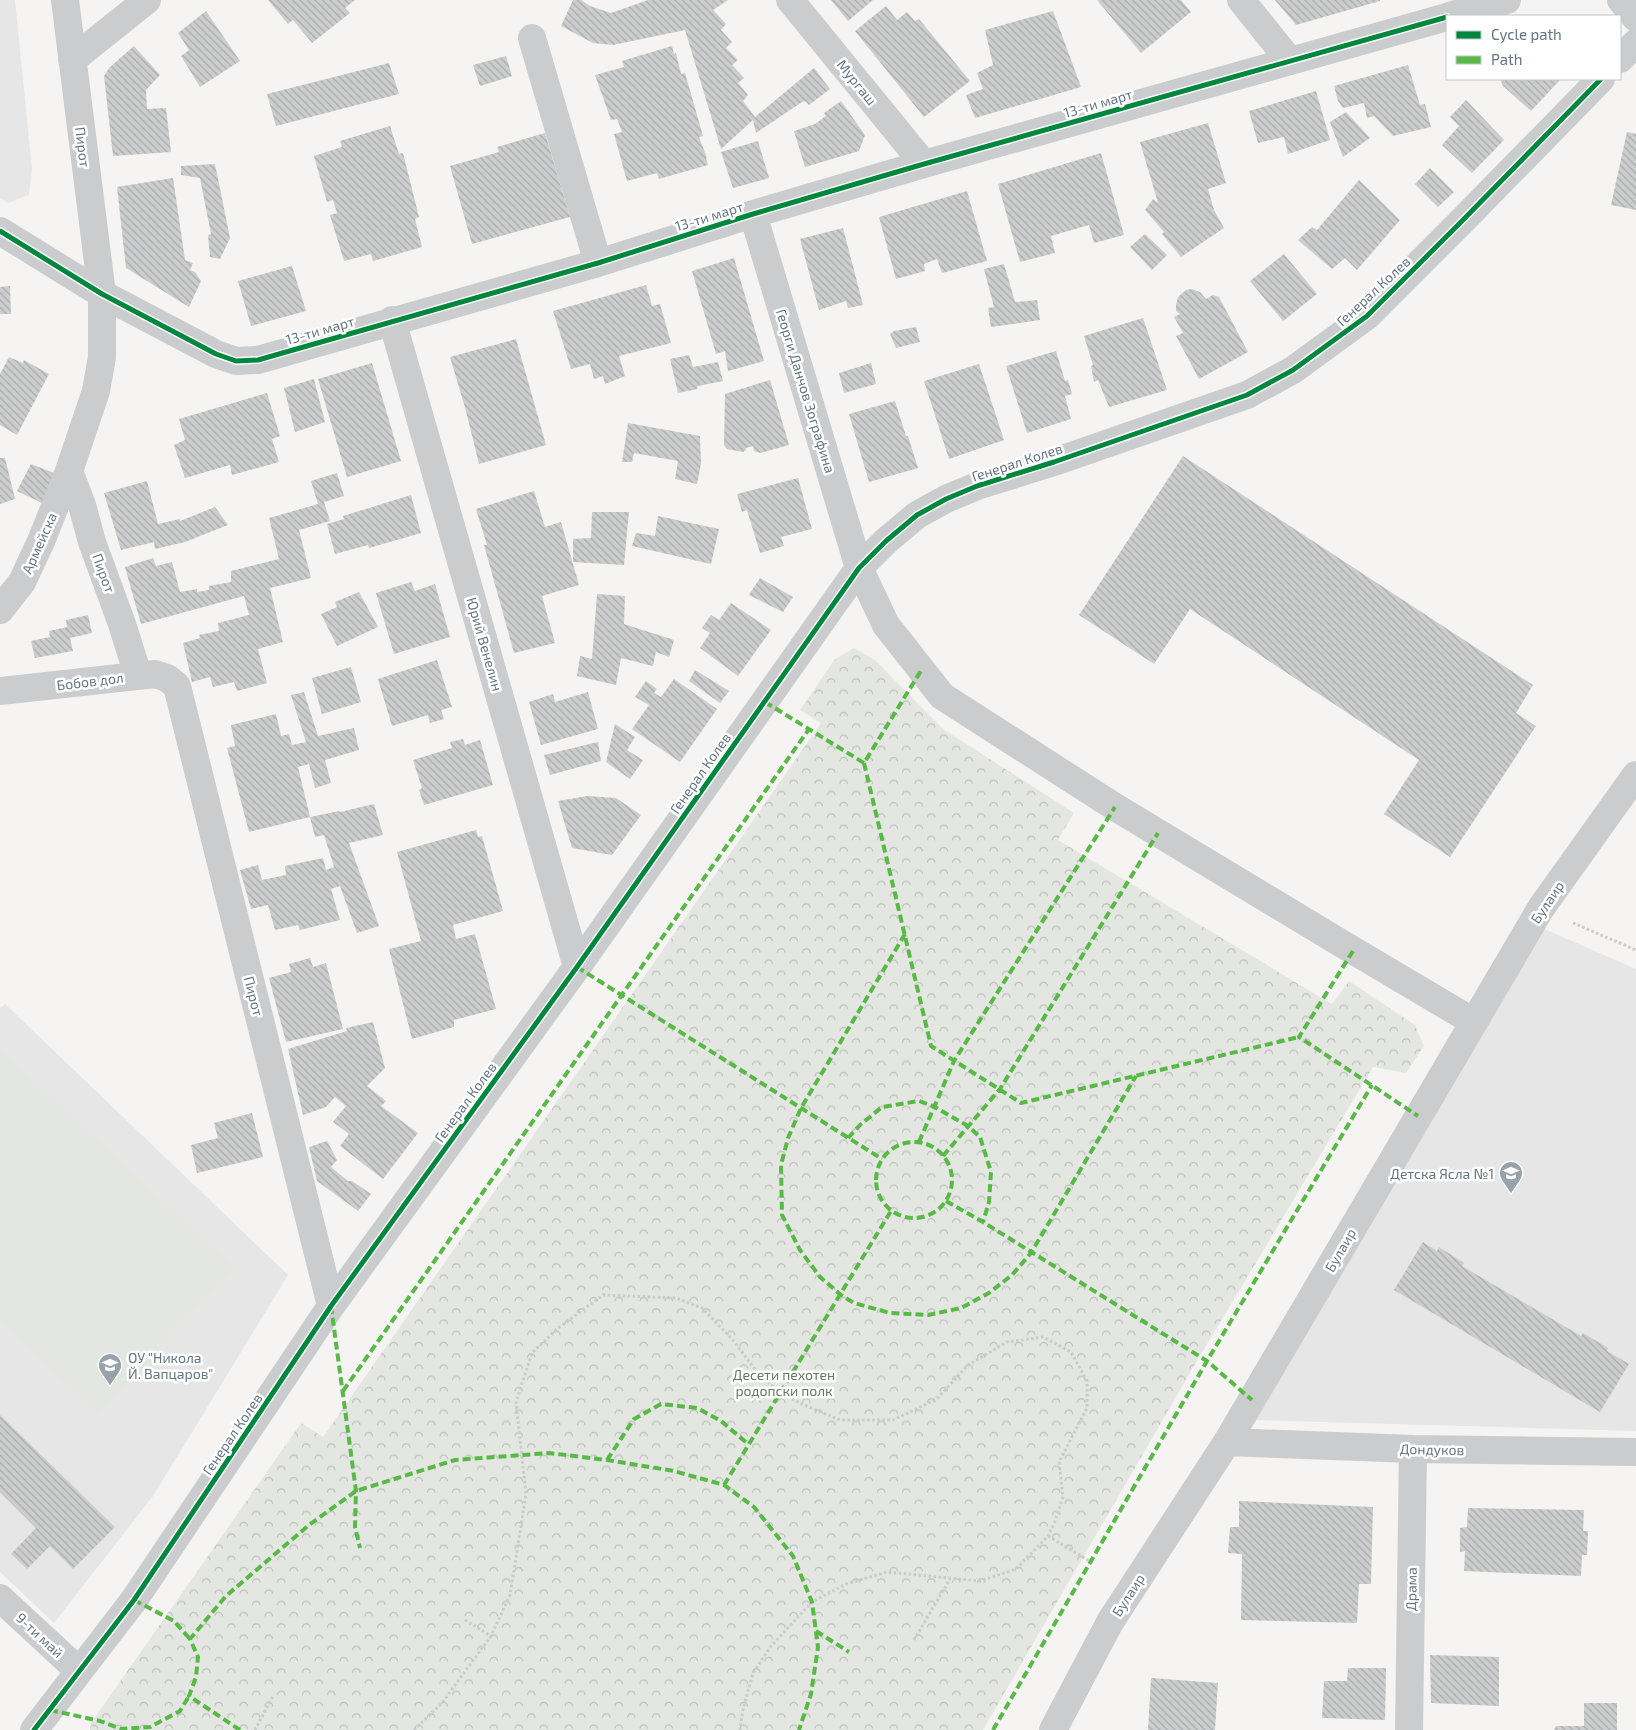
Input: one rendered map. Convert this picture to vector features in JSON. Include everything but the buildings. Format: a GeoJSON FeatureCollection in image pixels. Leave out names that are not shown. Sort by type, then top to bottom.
{"type":"FeatureCollection","features":[{"type":"Feature","properties":{"kind":"street","name":"Пирот"},"geometry":{"type":"LineString","coordinates":[[65,0],[102,294],[102,357],[96,391],[69,471],[82,504],[92,542],[122,624],[138,675]]}},
{"type":"Feature","properties":{"kind":"street"},"geometry":{"type":"LineString","coordinates":[[72,60],[147,0]]}},
{"type":"Feature","properties":{"kind":"street","name":"Мургаш"},"geometry":{"type":"LineString","coordinates":[[790,0],[924,164]]}},
{"type":"Feature","properties":{"kind":"street"},"geometry":{"type":"LineString","coordinates":[[1241,0],[1290,61]]}},
{"type":"Feature","properties":{"kind":"street","name":"13-ти март"},"geometry":{"type":"LineString","coordinates":[[1452,15],[1507,0]]}},
{"type":"Feature","properties":{"kind":"street"},"geometry":{"type":"LineString","coordinates":[[1621,0],[1636,18]]}},
{"type":"Feature","properties":{"kind":"street","name":"13-ти март"},"geometry":{"type":"LineString","coordinates":[[0,231],[102,294],[216,354],[236,360],[258,360],[392,320],[598,263],[752,214],[924,164],[1446,17]]}},
{"type":"Feature","properties":{"kind":"street"},"geometry":{"type":"LineString","coordinates":[[532,38],[598,263]]}},
{"type":"Feature","properties":{"kind":"street"},"geometry":{"type":"LineString","coordinates":[[1621,58],[1636,43]]}},
{"type":"Feature","properties":{"kind":"street","name":"Генерал Колев"},"geometry":{"type":"LineString","coordinates":[[34,1730],[134,1600],[331,1306],[577,967],[859,568],[886,541],[911,520],[946,499],[977,486],[1054,462],[1247,395],[1293,370],[1367,316],[1600,80]]}},
{"type":"Feature","properties":{"kind":"street","name":"Георги Данчов Зографина"},"geometry":{"type":"LineString","coordinates":[[752,214],[859,568],[886,625],[942,696],[1115,807],[1474,1022]]}},
{"type":"Feature","properties":{"kind":"street","name":"Юрий Венелин"},"geometry":{"type":"LineString","coordinates":[[392,320],[577,967]]}},
{"type":"Feature","properties":{"kind":"street","name":"Армейска"},"geometry":{"type":"LineString","coordinates":[[0,610],[22,582],[42,539],[69,471]]}},
{"type":"Feature","properties":{"kind":"street","name":"Бобов дол"},"geometry":{"type":"LineString","coordinates":[[0,691],[155,674],[167,678],[177,686]]}},
{"type":"Feature","properties":{"kind":"street","name":"Пирот"},"geometry":{"type":"LineString","coordinates":[[177,686],[331,1306]]}},
{"type":"Feature","properties":{"kind":"street","name":"Булаир"},"geometry":{"type":"LineString","coordinates":[[1053,1730],[1110,1622],[1228,1442],[1541,908],[1636,775]]}},
{"type":"Feature","properties":{"kind":"street","name":"Дондуков"},"geometry":{"type":"LineString","coordinates":[[1228,1442],[1413,1449],[1636,1452]]}},
{"type":"Feature","properties":{"kind":"street","name":"Драма"},"geometry":{"type":"LineString","coordinates":[[1409,1730],[1413,1449]]}},
{"type":"Feature","properties":{"kind":"street","name":"9-ти май"},"geometry":{"type":"LineString","coordinates":[[0,1598],[79,1671]]}},
{"type":"Feature","properties":{"kind":"path"},"geometry":{"type":"LineString","coordinates":[[1541,908],[1636,950]]}},
{"type":"Feature","properties":{"kind":"path"},"geometry":{"type":"LineString","coordinates":[[414,1730],[442,1703],[491,1636],[510,1595],[526,1494],[516,1402],[532,1353],[556,1329],[603,1295],[676,1298],[702,1308],[733,1340],[757,1372],[780,1393],[804,1406],[840,1420],[893,1420],[937,1399],[968,1365],[1007,1342],[1043,1337],[1071,1352],[1087,1381],[1087,1408],[1059,1462],[1063,1498],[1048,1536],[1016,1569],[980,1581],[887,1572],[846,1584],[812,1602],[771,1646],[753,1673],[743,1709],[740,1730]]}},
{"type":"Feature","properties":{"kind":"path"},"geometry":{"type":"LineString","coordinates":[[1048,1536],[1091,1562]]}},
{"type":"Feature","properties":{"kind":"path"},"geometry":{"type":"LineString","coordinates":[[914,1640],[950,1579]]}},
{"type":"Feature","properties":{"kind":"path"},"geometry":{"type":"LineString","coordinates":[[465,1620],[491,1636]]}},
{"type":"Feature","properties":{"kind":"path"},"geometry":{"type":"LineString","coordinates":[[255,1730],[272,1696]]}},
{"type":"Feature","properties":{"kind":"shaded area"},"geometry":{"type":"Polygon","coordinates":[[[0,0],[15,0],[32,169],[29,195],[8,203],[0,198],[0,0]]]}},
{"type":"Feature","properties":{"kind":"shaded area","name":"Детска Ясла №1"},"geometry":{"type":"Polygon","coordinates":[[[1542,928],[1636,969],[1636,1431],[1253,1420],[1542,928]]]}},
{"type":"Feature","properties":{"kind":"shaded area","name":"ОУ \"Никола Й. Вапцаров\""},"geometry":{"type":"Polygon","coordinates":[[[5,1004],[288,1275],[153,1496],[54,1623],[0,1572],[0,1008],[5,1004]]]}},
{"type":"Feature","properties":{"kind":"green space","name":"Десети пехотен родопски полк"},"geometry":{"type":"Polygon","coordinates":[[[854,648],[875,660],[943,729],[1074,813],[1058,840],[1332,1004],[1349,981],[1415,1025],[1424,1046],[1406,1073],[1373,1067],[1191,1371],[983,1730],[90,1730],[91,1723],[301,1423],[323,1437],[821,723],[800,710],[835,659],[854,648]]]}},
{"type":"Feature","properties":{"kind":"green space"},"geometry":{"type":"Polygon","coordinates":[[[0,1049],[234,1268],[98,1413],[0,1321],[0,1049]]]}},
{"type":"Feature","properties":{"kind":"marked path"},"geometry":{"type":"LineString","coordinates":[[765,702],[864,763],[922,669]]}},
{"type":"Feature","properties":{"kind":"marked path"},"geometry":{"type":"LineString","coordinates":[[343,1391],[809,729]]}},
{"type":"Feature","properties":{"kind":"marked path"},"geometry":{"type":"LineString","coordinates":[[864,763],[931,1046],[1021,1103],[1299,1037]]}},
{"type":"Feature","properties":{"kind":"marked path"},"geometry":{"type":"LineString","coordinates":[[919,1142],[954,1061],[1115,807]]}},
{"type":"Feature","properties":{"kind":"marked path"},"geometry":{"type":"LineString","coordinates":[[943,1156],[1000,1089],[1158,833]]}},
{"type":"Feature","properties":{"kind":"marked path"},"geometry":{"type":"LineString","coordinates":[[905,934],[801,1108],[788,1138],[781,1165],[782,1215],[800,1250],[820,1277],[841,1295],[854,1303],[890,1313],[928,1315],[961,1308],[989,1293],[1012,1275],[1031,1253],[1136,1076]]}},
{"type":"Feature","properties":{"kind":"marked path"},"geometry":{"type":"LineString","coordinates":[[1353,951],[1299,1037],[1418,1116]]}},
{"type":"Feature","properties":{"kind":"marked path"},"geometry":{"type":"LineString","coordinates":[[577,967],[882,1159]]}},
{"type":"Feature","properties":{"kind":"marked path"},"geometry":{"type":"LineString","coordinates":[[993,1730],[1207,1361],[1372,1085]]}},
{"type":"Feature","properties":{"kind":"marked path"},"geometry":{"type":"LineString","coordinates":[[848,1138],[860,1125],[882,1107],[919,1101],[933,1106],[968,1126],[980,1137],[991,1172],[989,1202],[983,1222]]}},
{"type":"Feature","properties":{"kind":"marked path"},"geometry":{"type":"LineString","coordinates":[[914,1142],[929,1145],[941,1153],[949,1165],[952,1180],[949,1195],[941,1207],[929,1215],[914,1218],[899,1215],[887,1207],[879,1195],[876,1180],[879,1165],[887,1153],[899,1145],[914,1142]]}},
{"type":"Feature","properties":{"kind":"marked path"},"geometry":{"type":"LineString","coordinates":[[946,1201],[1207,1361],[1252,1400]]}},
{"type":"Feature","properties":{"kind":"marked path"},"geometry":{"type":"LineString","coordinates":[[724,1485],[891,1211]]}},
{"type":"Feature","properties":{"kind":"marked path"},"geometry":{"type":"LineString","coordinates":[[331,1306],[356,1491],[355,1527],[360,1548]]}},
{"type":"Feature","properties":{"kind":"marked path"},"geometry":{"type":"LineString","coordinates":[[607,1460],[634,1419],[661,1404],[697,1408],[721,1421],[748,1444]]}},
{"type":"Feature","properties":{"kind":"marked path"},"geometry":{"type":"LineString","coordinates":[[240,1730],[189,1696],[196,1677],[198,1657],[190,1639],[226,1596],[309,1525],[356,1491],[455,1460],[549,1453],[674,1471],[724,1485],[754,1507],[793,1556],[812,1602],[818,1647],[811,1694],[799,1730]]}},
{"type":"Feature","properties":{"kind":"marked path"},"geometry":{"type":"LineString","coordinates":[[134,1600],[174,1621],[190,1639]]}},
{"type":"Feature","properties":{"kind":"marked path"},"geometry":{"type":"LineString","coordinates":[[816,1631],[849,1652]]}},
{"type":"Feature","properties":{"kind":"marked path"},"geometry":{"type":"LineString","coordinates":[[50,1710],[100,1721],[121,1729],[150,1727],[180,1711],[189,1696]]}},
{"type":"Feature","properties":{"kind":"cycle path"},"geometry":{"type":"LineString","coordinates":[[0,231],[102,294],[216,354],[236,361],[258,360],[598,263],[753,214],[924,164],[1446,17]]}},
{"type":"Feature","properties":{"kind":"cycle path"},"geometry":{"type":"LineString","coordinates":[[34,1730],[134,1600],[331,1306],[577,967],[859,568],[886,541],[917,515],[946,499],[977,486],[1054,462],[1247,395],[1293,370],[1367,316],[1600,80]]}},
{"type":"Feature","properties":{"kind":"place","name":"Детска Ясла №1"},"geometry":{"type":"Point","coordinates":[1511,1194]}},
{"type":"Feature","properties":{"kind":"place","name":"ОУ \"Никола Й. Вапцаров\""},"geometry":{"type":"Point","coordinates":[110,1386]}}]}
